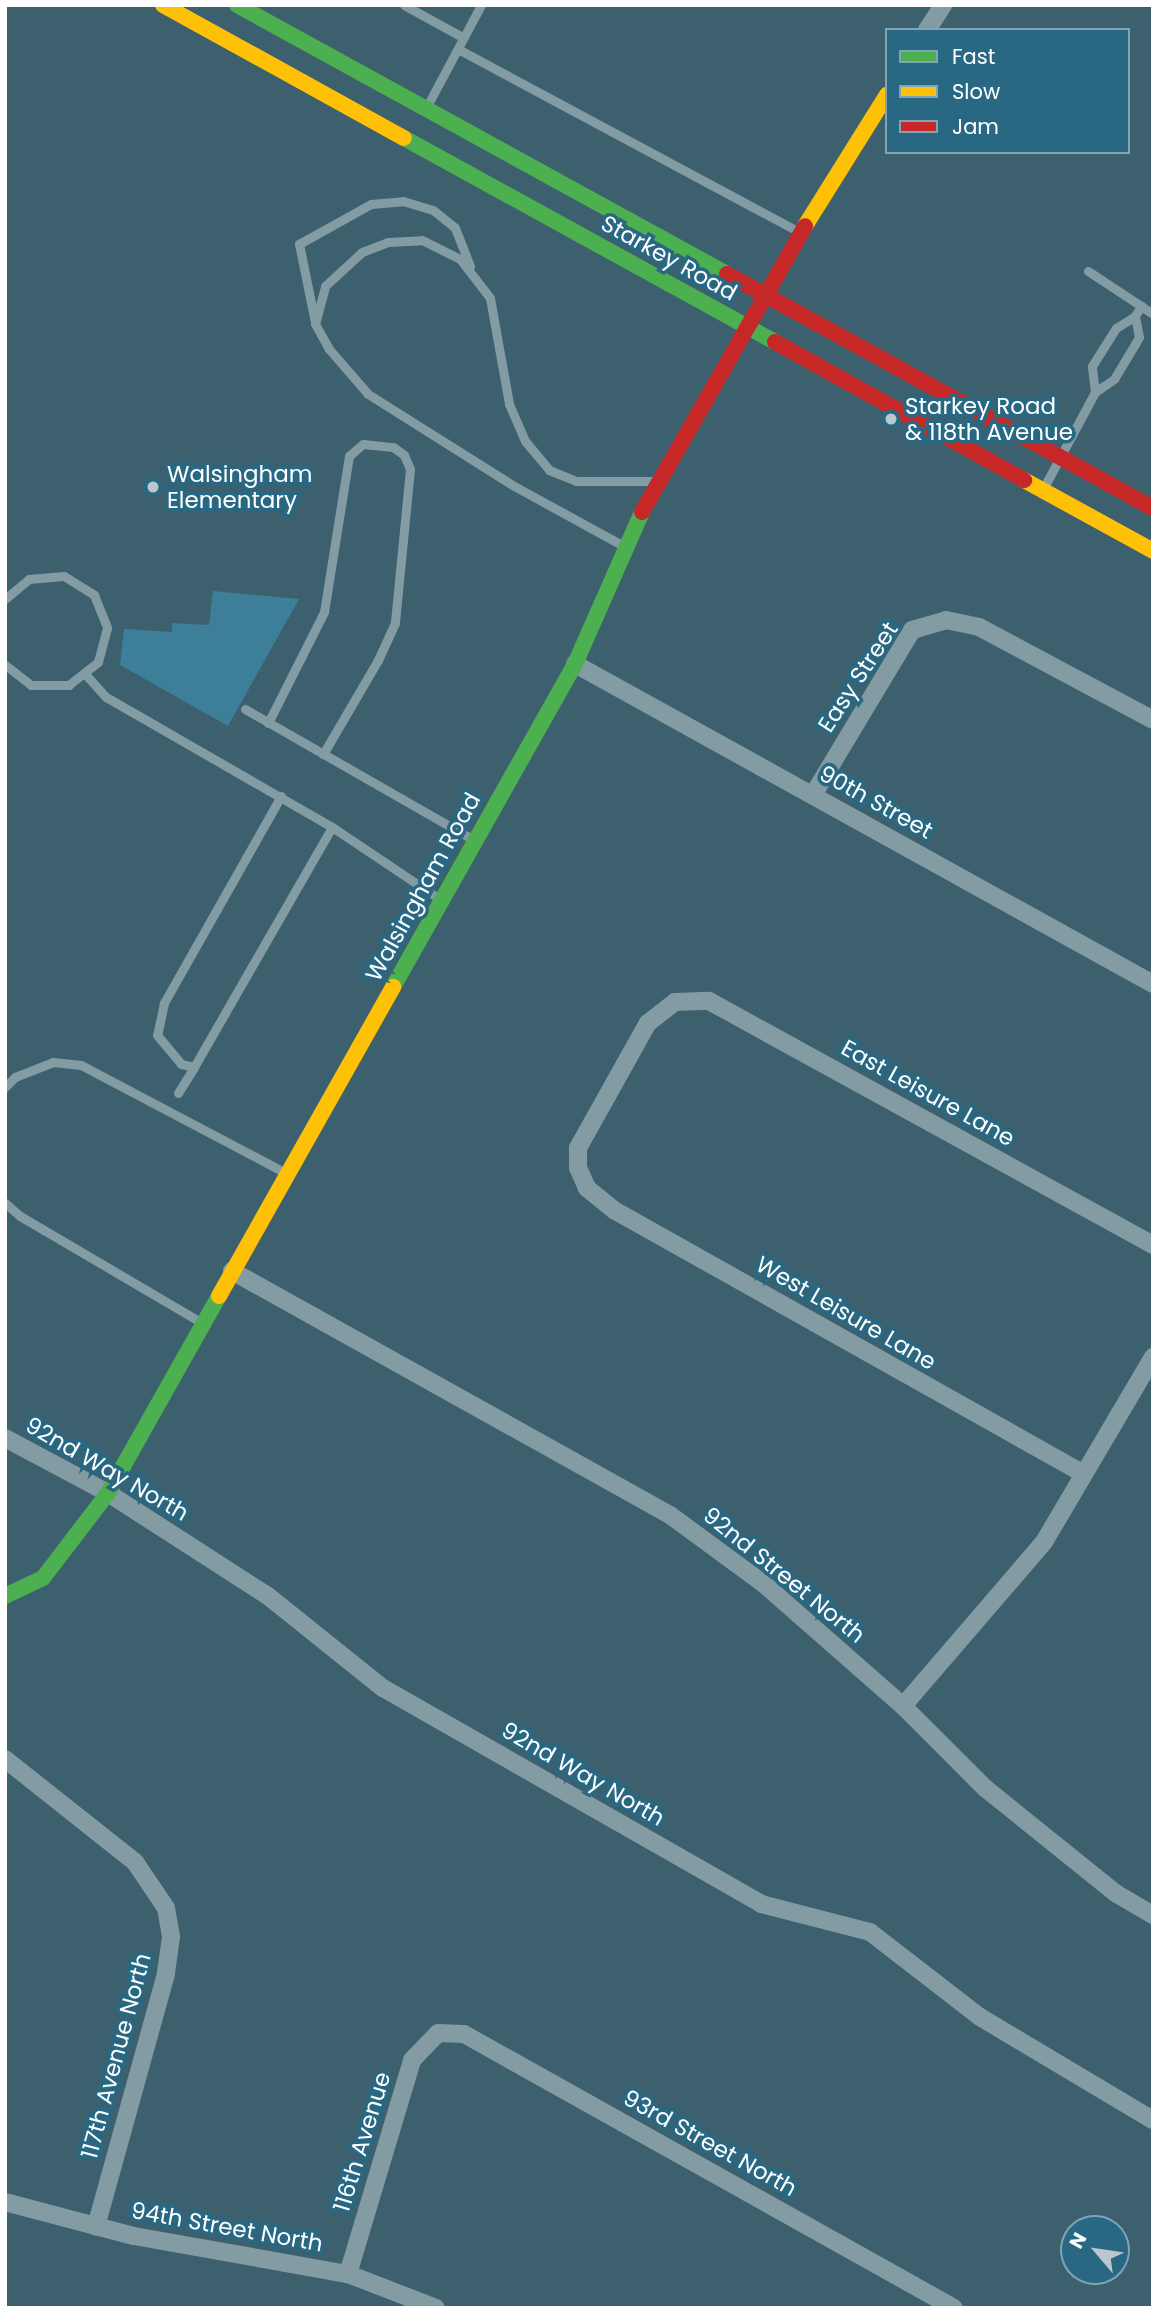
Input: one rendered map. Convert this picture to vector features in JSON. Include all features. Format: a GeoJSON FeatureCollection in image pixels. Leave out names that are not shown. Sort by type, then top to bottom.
{"type":"FeatureCollection","features":[{"type":"Feature","properties":{"kind":"main road","name":"Starkey Road"},"geometry":{"type":"LineString","coordinates":[[163,5],[1153,551]]}},
{"type":"Feature","properties":{"kind":"main road","name":"Starkey Road"},"geometry":{"type":"LineString","coordinates":[[237,5],[761,296],[1153,508]]}},
{"type":"Feature","properties":{"kind":"main road","name":"Walsingham Road"},"geometry":{"type":"LineString","coordinates":[[5,1596],[43,1578],[108,1493],[575,664],[623,546],[761,296],[885,98]]}},
{"type":"Feature","properties":{"kind":"street"},"geometry":{"type":"LineString","coordinates":[[928,28],[943,5]]}},
{"type":"Feature","properties":{"kind":"street","name":"Easy Street"},"geometry":{"type":"LineString","coordinates":[[813,794],[912,630],[946,620],[979,627],[1153,720]]}},
{"type":"Feature","properties":{"kind":"street","name":"90th Street"},"geometry":{"type":"LineString","coordinates":[[575,664],[1153,984]]}},
{"type":"Feature","properties":{"kind":"street","name":"East Leisure Lane"},"geometry":{"type":"LineString","coordinates":[[587,1188],[578,1168],[578,1148],[648,1023],[675,1002],[709,1001],[745,1018],[1153,1245]]}},
{"type":"Feature","properties":{"kind":"street","name":"West Leisure Lane"},"geometry":{"type":"LineString","coordinates":[[587,1188],[625,1216],[1084,1474]]}},
{"type":"Feature","properties":{"kind":"street","name":"92nd Street North"},"geometry":{"type":"LineString","coordinates":[[232,1271],[670,1515],[764,1584],[903,1706],[985,1788],[1117,1894],[1153,1915]]}},
{"type":"Feature","properties":{"kind":"street"},"geometry":{"type":"LineString","coordinates":[[903,1706],[1027,1564],[1153,1357]]}},
{"type":"Feature","properties":{"kind":"street","name":"92nd Way North"},"geometry":{"type":"LineString","coordinates":[[5,1438],[108,1493],[268,1597],[383,1688],[761,1904],[870,1932],[980,2017],[1153,2120]]}},
{"type":"Feature","properties":{"kind":"street","name":"117th Avenue North"},"geometry":{"type":"LineString","coordinates":[[5,1759],[135,1862],[166,1908],[171,1937],[166,1974],[96,2226]]}},
{"type":"Feature","properties":{"kind":"street","name":"116th Avenue"},"geometry":{"type":"LineString","coordinates":[[348,2274],[412,2060],[438,2033]]}},
{"type":"Feature","properties":{"kind":"street","name":"93rd Street North"},"geometry":{"type":"LineString","coordinates":[[438,2033],[464,2034],[954,2308]]}},
{"type":"Feature","properties":{"kind":"street","name":"94th Street North"},"geometry":{"type":"LineString","coordinates":[[5,2202],[96,2226],[348,2274],[436,2308]]}},
{"type":"Feature","properties":{"kind":"lane"},"geometry":{"type":"LineString","coordinates":[[404,5],[464,38]]}},
{"type":"Feature","properties":{"kind":"lane"},"geometry":{"type":"LineString","coordinates":[[425,110],[481,5]]}},
{"type":"Feature","properties":{"kind":"lane"},"geometry":{"type":"LineString","coordinates":[[458,49],[801,232]]}},
{"type":"Feature","properties":{"kind":"lane"},"geometry":{"type":"LineString","coordinates":[[471,271],[455,229],[433,210],[403,201],[371,204],[299,244],[315,324],[329,349],[368,394],[514,486],[623,546]]}},
{"type":"Feature","properties":{"kind":"lane"},"geometry":{"type":"LineString","coordinates":[[315,324],[325,286],[362,252],[388,242],[422,240],[460,258],[490,298],[509,404],[525,441],[549,470],[576,481],[658,481]]}},
{"type":"Feature","properties":{"kind":"lane"},"geometry":{"type":"LineString","coordinates":[[1087,271],[1153,314]]}},
{"type":"Feature","properties":{"kind":"lane"},"geometry":{"type":"LineString","coordinates":[[1095,392],[1092,366],[1116,328],[1135,316],[1141,306]]}},
{"type":"Feature","properties":{"kind":"lane"},"geometry":{"type":"LineString","coordinates":[[1043,490],[1095,392],[1114,379],[1135,345],[1139,337],[1135,316]]}},
{"type":"Feature","properties":{"kind":"lane"},"geometry":{"type":"LineString","coordinates":[[268,723],[324,612],[349,456],[363,444],[393,447],[404,455],[410,469],[394,623],[323,754]]}},
{"type":"Feature","properties":{"kind":"lane"},"geometry":{"type":"LineString","coordinates":[[5,598],[29,579],[46,575],[64,576],[94,595],[107,628],[105,645],[86,675],[50,688],[31,685],[5,665]]}},
{"type":"Feature","properties":{"kind":"lane"},"geometry":{"type":"LineString","coordinates":[[86,675],[106,697],[281,796],[443,901]]}},
{"type":"Feature","properties":{"kind":"lane"},"geometry":{"type":"LineString","coordinates":[[245,709],[476,841]]}},
{"type":"Feature","properties":{"kind":"lane"},"geometry":{"type":"LineString","coordinates":[[194,1067],[181,1064],[157,1035],[164,1003],[281,796]]}},
{"type":"Feature","properties":{"kind":"lane"},"geometry":{"type":"LineString","coordinates":[[178,1093],[332,827]]}},
{"type":"Feature","properties":{"kind":"lane"},"geometry":{"type":"LineString","coordinates":[[5,1087],[15,1077],[53,1062],[80,1065],[288,1173]]}},
{"type":"Feature","properties":{"kind":"lane"},"geometry":{"type":"LineString","coordinates":[[5,1203],[20,1216],[204,1324]]}},
{"type":"Feature","properties":{"kind":"shaded area"},"geometry":{"type":"Polygon","coordinates":[[[213,591],[299,599],[228,726],[120,665],[124,629],[172,632],[172,623],[209,625],[213,591]]]}},
{"type":"Feature","properties":{"kind":"traffic: fast"},"geometry":{"type":"LineString","coordinates":[[237,5],[727,274]]}},
{"type":"Feature","properties":{"kind":"traffic: fast"},"geometry":{"type":"LineString","coordinates":[[404,138],[775,342]]}},
{"type":"Feature","properties":{"kind":"traffic: fast"},"geometry":{"type":"LineString","coordinates":[[393,987],[575,664],[642,512]]}},
{"type":"Feature","properties":{"kind":"traffic: fast"},"geometry":{"type":"LineString","coordinates":[[5,1596],[43,1578],[108,1493],[219,1296]]}},
{"type":"Feature","properties":{"kind":"traffic: slow"},"geometry":{"type":"LineString","coordinates":[[163,5],[404,138]]}},
{"type":"Feature","properties":{"kind":"traffic: slow"},"geometry":{"type":"LineString","coordinates":[[805,226],[885,98]]}},
{"type":"Feature","properties":{"kind":"traffic: slow"},"geometry":{"type":"LineString","coordinates":[[1024,480],[1153,551]]}},
{"type":"Feature","properties":{"kind":"traffic: slow"},"geometry":{"type":"LineString","coordinates":[[219,1296],[393,987]]}},
{"type":"Feature","properties":{"kind":"traffic: jam"},"geometry":{"type":"LineString","coordinates":[[642,512],[805,226]]}},
{"type":"Feature","properties":{"kind":"traffic: jam"},"geometry":{"type":"LineString","coordinates":[[727,274],[1153,508]]}},
{"type":"Feature","properties":{"kind":"traffic: jam"},"geometry":{"type":"LineString","coordinates":[[775,342],[1024,480]]}},
{"type":"Feature","properties":{"kind":"place","name":"Starkey Road & 118th Avenue"},"geometry":{"type":"Point","coordinates":[891,419]}},
{"type":"Feature","properties":{"kind":"place","name":"Walsingham Elementary"},"geometry":{"type":"Point","coordinates":[153,487]}}]}
